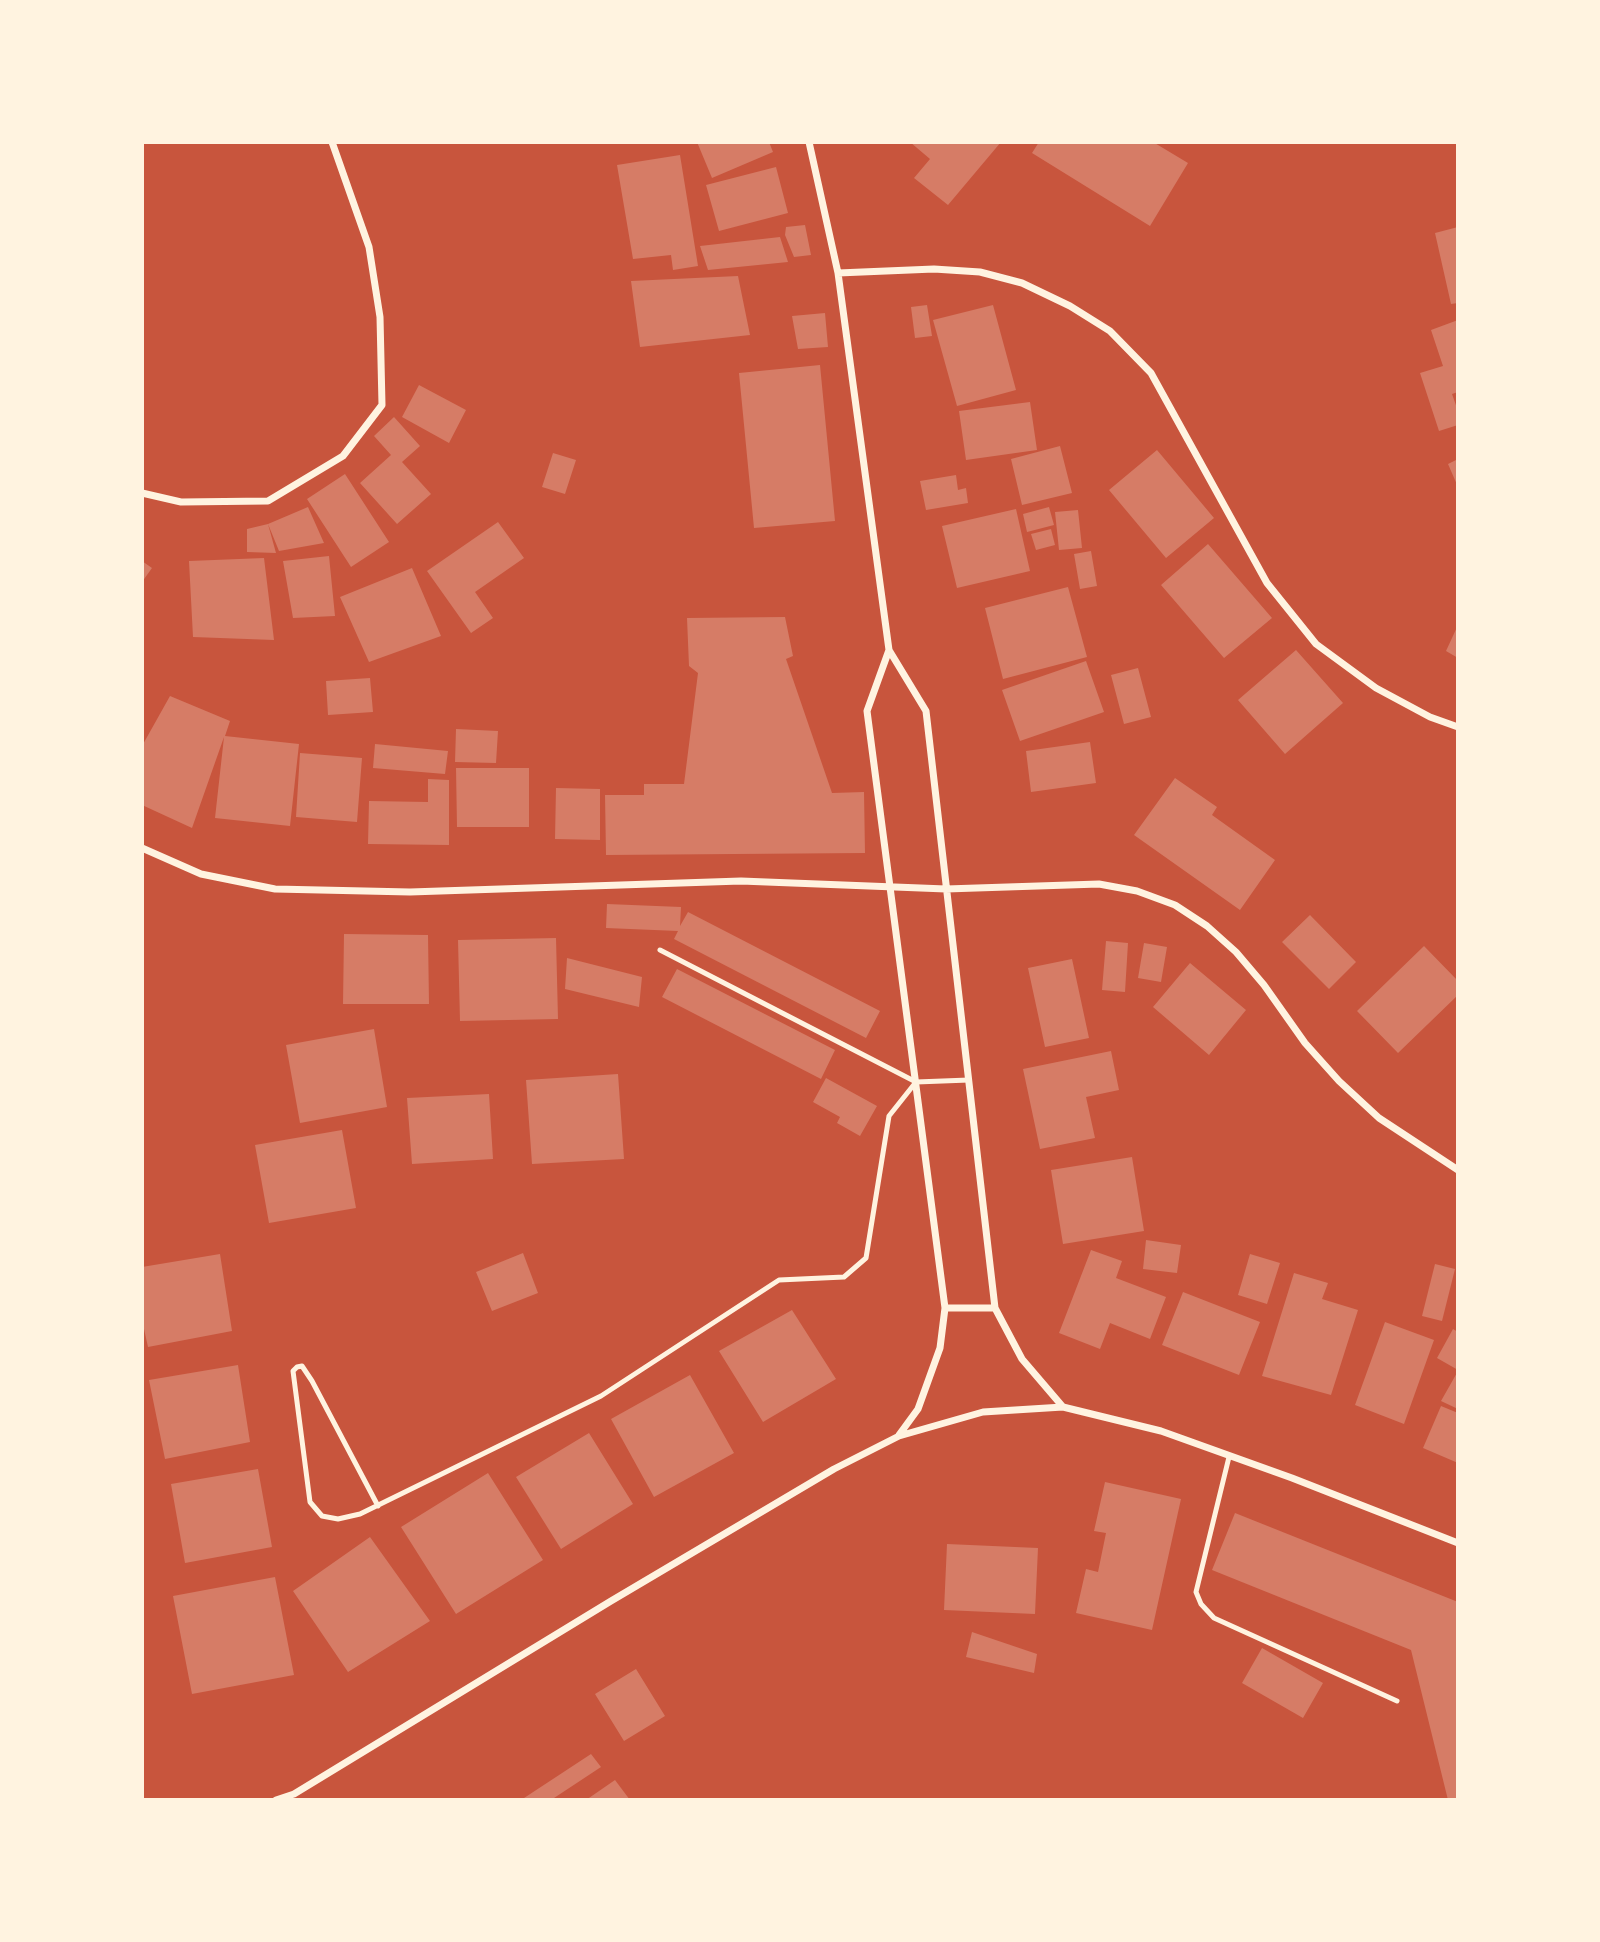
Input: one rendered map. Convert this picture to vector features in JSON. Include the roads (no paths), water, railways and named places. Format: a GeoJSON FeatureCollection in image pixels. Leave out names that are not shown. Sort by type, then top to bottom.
{"type":"FeatureCollection","features":[{"type":"Feature","properties":{"kind":"street"},"geometry":{"type":"LineString","coordinates":[[142,493],[181,502],[268,501],[343,456],[382,405],[380,317],[369,247],[332,142]]}},
{"type":"Feature","properties":{"kind":"street"},"geometry":{"type":"LineString","coordinates":[[809,142],[838,273],[889,650],[926,711],[995,1308],[1022,1359],[1063,1408]]}},
{"type":"Feature","properties":{"kind":"street"},"geometry":{"type":"LineString","coordinates":[[838,273],[934,269],[980,272],[1022,283],[1070,306],[1110,331],[1151,373],[1267,583],[1317,644],[1376,688],[1430,717],[1458,727]]}},
{"type":"Feature","properties":{"kind":"street"},"geometry":{"type":"LineString","coordinates":[[889,650],[867,711],[945,1308],[940,1348],[918,1409],[899,1436]]}},
{"type":"Feature","properties":{"kind":"street"},"geometry":{"type":"LineString","coordinates":[[142,848],[201,874],[275,888],[410,892],[741,881],[946,889],[1099,884],[1137,891],[1175,905],[1207,926],[1237,952],[1265,985],[1305,1043],[1339,1081],[1379,1118],[1458,1170]]}},
{"type":"Feature","properties":{"kind":"street"},"geometry":{"type":"LineString","coordinates":[[945,1308],[995,1308]]}},
{"type":"Feature","properties":{"kind":"street"},"geometry":{"type":"LineString","coordinates":[[276,1800],[296,1797],[658,1573],[834,1469],[899,1436],[983,1412],[1063,1408],[1161,1431],[1458,1542]]}},
{"type":"Feature","properties":{"kind":"lane"},"geometry":{"type":"LineString","coordinates":[[660,950],[916,1083],[969,1080]]}},
{"type":"Feature","properties":{"kind":"lane"},"geometry":{"type":"LineString","coordinates":[[377,1506],[312,1381],[302,1366],[297,1367],[293,1371],[310,1502],[322,1517],[338,1519],[360,1514],[377,1506],[601,1396],[779,1280],[844,1277],[866,1258],[889,1116],[916,1083]]}},
{"type":"Feature","properties":{"kind":"lane"},"geometry":{"type":"LineString","coordinates":[[1229,1457],[1196,1592],[1201,1604],[1214,1618],[1397,1701]]}}]}
